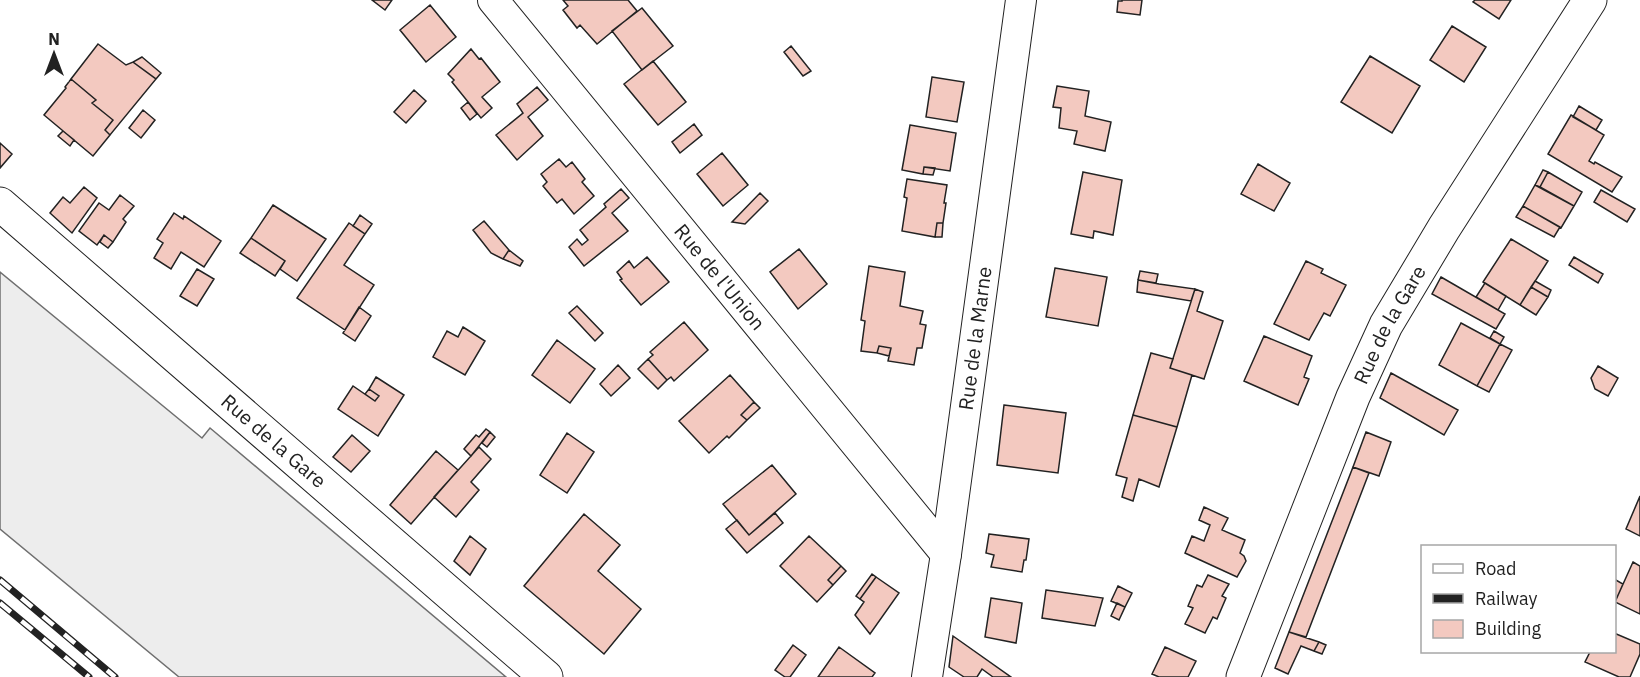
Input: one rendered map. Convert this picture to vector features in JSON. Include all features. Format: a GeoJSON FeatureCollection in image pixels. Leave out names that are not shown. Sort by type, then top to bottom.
{"type":"FeatureCollection","features":[{"type":"Feature","properties":{"kind":"street","name":"Rue de l'Union"},"geometry":{"type":"LineString","coordinates":[[493,0],[946,554]]}},
{"type":"Feature","properties":{"kind":"street","name":"Rue de la Marne"},"geometry":{"type":"LineString","coordinates":[[927,677],[946,554],[1021,0]]}},
{"type":"Feature","properties":{"kind":"street","name":"Rue de la Gare"},"geometry":{"type":"LineString","coordinates":[[1243,677],[1353,397],[1386,325],[1444,228],[1590,0]]}},
{"type":"Feature","properties":{"kind":"street","name":"Rue de la Gare"},"geometry":{"type":"LineString","coordinates":[[0,204],[546,677]]}},
{"type":"Feature","properties":{"kind":"shaded area"},"geometry":{"type":"Polygon","coordinates":[[[0,272],[202,438],[210,428],[506,677],[179,677],[0,529],[0,272]]]}},
{"type":"Feature","properties":{"kind":"building"},"geometry":{"type":"Polygon","coordinates":[[[372,0],[392,0],[385,10],[372,0]]]}},
{"type":"Feature","properties":{"kind":"building"},"geometry":{"type":"Polygon","coordinates":[[[563,0],[628,0],[637,11],[597,44],[580,25],[577,28],[563,10],[568,6],[563,0]]]}},
{"type":"Feature","properties":{"kind":"building"},"geometry":{"type":"Polygon","coordinates":[[[1142,0],[1140,15],[1117,12],[1118,1],[1142,0]]]}},
{"type":"Feature","properties":{"kind":"building"},"geometry":{"type":"Polygon","coordinates":[[[1475,0],[1511,0],[1499,19],[1473,2],[1475,0]]]}},
{"type":"Feature","properties":{"kind":"building"},"geometry":{"type":"Polygon","coordinates":[[[430,5],[456,37],[426,62],[400,30],[430,5]]]}},
{"type":"Feature","properties":{"kind":"building"},"geometry":{"type":"Polygon","coordinates":[[[642,8],[673,46],[642,70],[612,31],[642,8]]]}},
{"type":"Feature","properties":{"kind":"building"},"geometry":{"type":"Polygon","coordinates":[[[1452,26],[1486,47],[1464,82],[1430,60],[1452,26]]]}},
{"type":"Feature","properties":{"kind":"building"},"geometry":{"type":"Polygon","coordinates":[[[98,44],[126,65],[133,62],[156,79],[110,135],[105,130],[113,120],[92,103],[96,100],[71,79],[98,44]]]}},
{"type":"Feature","properties":{"kind":"building"},"geometry":{"type":"Polygon","coordinates":[[[791,46],[811,71],[803,76],[784,52],[791,46]]]}},
{"type":"Feature","properties":{"kind":"building"},"geometry":{"type":"Polygon","coordinates":[[[471,49],[500,82],[482,97],[492,108],[481,118],[448,74],[471,49]]]}},
{"type":"Feature","properties":{"kind":"building"},"geometry":{"type":"Polygon","coordinates":[[[1370,56],[1420,86],[1392,133],[1341,102],[1370,56]]]}},
{"type":"Feature","properties":{"kind":"building"},"geometry":{"type":"Polygon","coordinates":[[[142,57],[161,73],[156,79],[133,62],[142,57]]]}},
{"type":"Feature","properties":{"kind":"building"},"geometry":{"type":"Polygon","coordinates":[[[653,61],[686,102],[658,125],[624,84],[653,61]]]}},
{"type":"Feature","properties":{"kind":"building"},"geometry":{"type":"Polygon","coordinates":[[[932,77],[964,82],[957,122],[926,117],[932,77]]]}},
{"type":"Feature","properties":{"kind":"building"},"geometry":{"type":"Polygon","coordinates":[[[71,79],[96,100],[92,103],[113,120],[105,130],[110,135],[93,156],[44,115],[71,79]]]}},
{"type":"Feature","properties":{"kind":"building"},"geometry":{"type":"Polygon","coordinates":[[[1057,86],[1089,91],[1085,116],[1111,122],[1105,151],[1074,144],[1077,131],[1059,128],[1061,108],[1053,107],[1057,86]]]}},
{"type":"Feature","properties":{"kind":"building"},"geometry":{"type":"Polygon","coordinates":[[[537,87],[548,100],[528,117],[543,136],[517,160],[496,135],[523,113],[517,104],[537,87]]]}},
{"type":"Feature","properties":{"kind":"building"},"geometry":{"type":"Polygon","coordinates":[[[414,90],[426,101],[406,123],[394,112],[414,90]]]}},
{"type":"Feature","properties":{"kind":"building"},"geometry":{"type":"Polygon","coordinates":[[[468,102],[477,114],[470,120],[461,108],[468,102]]]}},
{"type":"Feature","properties":{"kind":"building"},"geometry":{"type":"Polygon","coordinates":[[[1579,106],[1602,120],[1596,130],[1573,117],[1579,106]]]}},
{"type":"Feature","properties":{"kind":"building"},"geometry":{"type":"Polygon","coordinates":[[[143,110],[155,120],[141,138],[129,128],[143,110]]]}},
{"type":"Feature","properties":{"kind":"building"},"geometry":{"type":"Polygon","coordinates":[[[1571,115],[1604,135],[1589,161],[1622,177],[1612,192],[1548,154],[1571,115]]]}},
{"type":"Feature","properties":{"kind":"building"},"geometry":{"type":"Polygon","coordinates":[[[694,124],[702,135],[680,153],[672,142],[694,124]]]}},
{"type":"Feature","properties":{"kind":"building"},"geometry":{"type":"Polygon","coordinates":[[[910,125],[956,133],[950,171],[924,167],[923,174],[902,170],[910,125]]]}},
{"type":"Feature","properties":{"kind":"building"},"geometry":{"type":"Polygon","coordinates":[[[63,131],[74,140],[70,146],[58,136],[63,131]]]}},
{"type":"Feature","properties":{"kind":"building"},"geometry":{"type":"Polygon","coordinates":[[[0,143],[12,154],[0,168],[0,143]]]}},
{"type":"Feature","properties":{"kind":"building"},"geometry":{"type":"Polygon","coordinates":[[[722,153],[748,185],[723,206],[697,174],[722,153]]]}},
{"type":"Feature","properties":{"kind":"building"},"geometry":{"type":"Polygon","coordinates":[[[559,159],[566,167],[572,162],[585,179],[582,182],[594,196],[574,214],[562,199],[557,203],[543,186],[547,182],[541,174],[559,159]]]}},
{"type":"Feature","properties":{"kind":"building"},"geometry":{"type":"Polygon","coordinates":[[[1258,164],[1290,183],[1274,211],[1241,194],[1258,164]]]}},
{"type":"Feature","properties":{"kind":"building"},"geometry":{"type":"Polygon","coordinates":[[[924,167],[935,168],[933,175],[923,174],[924,167]]]}},
{"type":"Feature","properties":{"kind":"building"},"geometry":{"type":"Polygon","coordinates":[[[1543,170],[1548,172],[1540,187],[1535,185],[1543,170]]]}},
{"type":"Feature","properties":{"kind":"building"},"geometry":{"type":"Polygon","coordinates":[[[1083,172],[1122,180],[1113,235],[1094,231],[1093,238],[1071,234],[1083,172]]]}},
{"type":"Feature","properties":{"kind":"building"},"geometry":{"type":"Polygon","coordinates":[[[1548,172],[1582,192],[1574,206],[1540,187],[1548,172]]]}},
{"type":"Feature","properties":{"kind":"building"},"geometry":{"type":"Polygon","coordinates":[[[907,179],[947,185],[943,223],[937,223],[935,237],[902,231],[907,198],[904,197],[907,179]]]}},
{"type":"Feature","properties":{"kind":"building"},"geometry":{"type":"Polygon","coordinates":[[[1535,185],[1574,206],[1561,228],[1523,206],[1535,185]]]}},
{"type":"Feature","properties":{"kind":"building"},"geometry":{"type":"Polygon","coordinates":[[[84,187],[97,198],[72,233],[50,213],[63,197],[70,203],[84,187]]]}},
{"type":"Feature","properties":{"kind":"building"},"geometry":{"type":"Polygon","coordinates":[[[621,189],[629,198],[612,213],[628,231],[584,266],[569,247],[577,239],[582,245],[588,240],[580,230],[606,207],[604,204],[621,189]]]}},
{"type":"Feature","properties":{"kind":"building"},"geometry":{"type":"Polygon","coordinates":[[[1601,190],[1635,209],[1627,222],[1594,202],[1601,190]]]}},
{"type":"Feature","properties":{"kind":"building"},"geometry":{"type":"Polygon","coordinates":[[[760,193],[768,201],[745,224],[732,222],[760,193]]]}},
{"type":"Feature","properties":{"kind":"building"},"geometry":{"type":"Polygon","coordinates":[[[120,195],[134,206],[123,219],[126,222],[113,242],[104,235],[97,245],[79,231],[99,203],[109,210],[120,195]]]}},
{"type":"Feature","properties":{"kind":"building"},"geometry":{"type":"Polygon","coordinates":[[[273,205],[326,239],[297,281],[280,269],[285,261],[251,238],[273,205]]]}},
{"type":"Feature","properties":{"kind":"building"},"geometry":{"type":"Polygon","coordinates":[[[1523,206],[1560,227],[1554,237],[1516,217],[1523,206]]]}},
{"type":"Feature","properties":{"kind":"building"},"geometry":{"type":"Polygon","coordinates":[[[174,213],[183,219],[184,216],[221,241],[204,267],[181,252],[171,269],[154,258],[163,243],[157,239],[174,213]]]}},
{"type":"Feature","properties":{"kind":"building"},"geometry":{"type":"Polygon","coordinates":[[[360,215],[372,224],[365,234],[353,226],[360,215]]]}},
{"type":"Feature","properties":{"kind":"building"},"geometry":{"type":"Polygon","coordinates":[[[484,221],[509,250],[503,259],[491,253],[473,230],[484,221]]]}},
{"type":"Feature","properties":{"kind":"building"},"geometry":{"type":"Polygon","coordinates":[[[349,223],[365,234],[344,265],[374,285],[345,330],[297,298],[349,223]]]}},
{"type":"Feature","properties":{"kind":"building"},"geometry":{"type":"Polygon","coordinates":[[[937,223],[943,223],[942,237],[935,237],[937,223]]]}},
{"type":"Feature","properties":{"kind":"building"},"geometry":{"type":"Polygon","coordinates":[[[104,235],[113,242],[108,248],[100,242],[104,235]]]}},
{"type":"Feature","properties":{"kind":"building"},"geometry":{"type":"Polygon","coordinates":[[[251,238],[285,261],[275,276],[240,253],[251,238]]]}},
{"type":"Feature","properties":{"kind":"building"},"geometry":{"type":"Polygon","coordinates":[[[1511,239],[1548,261],[1520,305],[1483,282],[1511,239]]]}},
{"type":"Feature","properties":{"kind":"building"},"geometry":{"type":"Polygon","coordinates":[[[799,249],[827,284],[798,309],[770,272],[799,249]]]}},
{"type":"Feature","properties":{"kind":"building"},"geometry":{"type":"Polygon","coordinates":[[[509,250],[523,261],[520,266],[503,259],[509,250]]]}},
{"type":"Feature","properties":{"kind":"building"},"geometry":{"type":"Polygon","coordinates":[[[647,257],[669,282],[641,305],[620,280],[622,279],[617,272],[629,261],[634,268],[647,257]]]}},
{"type":"Feature","properties":{"kind":"building"},"geometry":{"type":"Polygon","coordinates":[[[1574,257],[1603,274],[1598,283],[1569,265],[1574,257]]]}},
{"type":"Feature","properties":{"kind":"building"},"geometry":{"type":"Polygon","coordinates":[[[1306,261],[1323,269],[1321,273],[1346,285],[1330,316],[1324,313],[1309,340],[1274,324],[1306,261]]]}},
{"type":"Feature","properties":{"kind":"building"},"geometry":{"type":"Polygon","coordinates":[[[869,266],[905,272],[900,306],[923,311],[920,324],[926,325],[922,348],[917,348],[914,365],[888,361],[891,348],[879,346],[877,353],[861,351],[865,321],[861,320],[869,266]]]}},
{"type":"Feature","properties":{"kind":"building"},"geometry":{"type":"Polygon","coordinates":[[[1055,268],[1107,277],[1098,326],[1046,317],[1055,268]]]}},
{"type":"Feature","properties":{"kind":"building"},"geometry":{"type":"Polygon","coordinates":[[[197,269],[214,279],[197,306],[180,296],[197,269]]]}},
{"type":"Feature","properties":{"kind":"building"},"geometry":{"type":"Polygon","coordinates":[[[1140,271],[1158,274],[1156,283],[1138,280],[1140,271]]]}},
{"type":"Feature","properties":{"kind":"building"},"geometry":{"type":"Polygon","coordinates":[[[1441,277],[1505,314],[1496,329],[1432,294],[1441,277]]]}},
{"type":"Feature","properties":{"kind":"building"},"geometry":{"type":"Polygon","coordinates":[[[1138,280],[1195,289],[1191,301],[1137,292],[1138,280]]]}},
{"type":"Feature","properties":{"kind":"building"},"geometry":{"type":"Polygon","coordinates":[[[1535,281],[1551,290],[1548,297],[1531,287],[1535,281]]]}},
{"type":"Feature","properties":{"kind":"building"},"geometry":{"type":"Polygon","coordinates":[[[1485,283],[1506,296],[1498,310],[1476,297],[1485,283]]]}},
{"type":"Feature","properties":{"kind":"building"},"geometry":{"type":"Polygon","coordinates":[[[1531,287],[1548,297],[1536,315],[1520,305],[1531,287]]]}},
{"type":"Feature","properties":{"kind":"building"},"geometry":{"type":"Polygon","coordinates":[[[1195,289],[1203,292],[1197,311],[1223,321],[1204,379],[1170,368],[1195,289]]]}},
{"type":"Feature","properties":{"kind":"building"},"geometry":{"type":"Polygon","coordinates":[[[577,306],[603,333],[595,341],[569,313],[577,306]]]}},
{"type":"Feature","properties":{"kind":"building"},"geometry":{"type":"Polygon","coordinates":[[[359,307],[371,316],[355,341],[343,333],[359,307]]]}},
{"type":"Feature","properties":{"kind":"building"},"geometry":{"type":"Polygon","coordinates":[[[684,322],[708,350],[674,381],[671,377],[667,380],[648,359],[653,355],[650,352],[684,322]]]}},
{"type":"Feature","properties":{"kind":"building"},"geometry":{"type":"Polygon","coordinates":[[[1461,323],[1500,344],[1477,386],[1439,365],[1461,323]]]}},
{"type":"Feature","properties":{"kind":"building"},"geometry":{"type":"Polygon","coordinates":[[[463,327],[485,341],[465,375],[433,357],[447,331],[458,337],[463,327]]]}},
{"type":"Feature","properties":{"kind":"building"},"geometry":{"type":"Polygon","coordinates":[[[1494,331],[1504,337],[1500,344],[1490,338],[1494,331]]]}},
{"type":"Feature","properties":{"kind":"building"},"geometry":{"type":"Polygon","coordinates":[[[1264,336],[1312,356],[1304,377],[1309,379],[1298,405],[1244,381],[1264,336]]]}},
{"type":"Feature","properties":{"kind":"building"},"geometry":{"type":"Polygon","coordinates":[[[557,340],[595,369],[570,403],[532,375],[557,340]]]}},
{"type":"Feature","properties":{"kind":"building"},"geometry":{"type":"Polygon","coordinates":[[[1500,344],[1512,350],[1489,392],[1477,386],[1500,344]]]}},
{"type":"Feature","properties":{"kind":"building"},"geometry":{"type":"Polygon","coordinates":[[[879,346],[891,348],[889,356],[877,353],[879,346]]]}},
{"type":"Feature","properties":{"kind":"building"},"geometry":{"type":"Polygon","coordinates":[[[1151,353],[1173,359],[1170,368],[1192,375],[1177,427],[1133,415],[1151,353]]]}},
{"type":"Feature","properties":{"kind":"building"},"geometry":{"type":"Polygon","coordinates":[[[648,359],[667,380],[658,389],[638,369],[648,359]]]}},
{"type":"Feature","properties":{"kind":"building"},"geometry":{"type":"Polygon","coordinates":[[[618,365],[630,378],[611,396],[600,384],[618,365]]]}},
{"type":"Feature","properties":{"kind":"building"},"geometry":{"type":"Polygon","coordinates":[[[1598,366],[1618,378],[1608,396],[1595,389],[1591,378],[1598,366]]]}},
{"type":"Feature","properties":{"kind":"building"},"geometry":{"type":"Polygon","coordinates":[[[1391,373],[1458,410],[1444,435],[1380,398],[1391,373]]]}},
{"type":"Feature","properties":{"kind":"building"},"geometry":{"type":"Polygon","coordinates":[[[730,375],[754,402],[741,415],[747,420],[709,453],[679,421],[730,375]]]}},
{"type":"Feature","properties":{"kind":"building"},"geometry":{"type":"Polygon","coordinates":[[[376,377],[404,395],[378,436],[338,409],[353,386],[375,401],[379,396],[369,389],[376,377]]]}},
{"type":"Feature","properties":{"kind":"building"},"geometry":{"type":"Polygon","coordinates":[[[369,389],[379,396],[375,401],[365,394],[369,389]]]}},
{"type":"Feature","properties":{"kind":"building"},"geometry":{"type":"Polygon","coordinates":[[[754,402],[760,408],[747,420],[741,415],[754,402]]]}},
{"type":"Feature","properties":{"kind":"building"},"geometry":{"type":"Polygon","coordinates":[[[1004,405],[1066,413],[1058,473],[997,465],[1004,405]]]}},
{"type":"Feature","properties":{"kind":"building"},"geometry":{"type":"Polygon","coordinates":[[[1133,415],[1177,427],[1159,487],[1139,479],[1133,501],[1122,497],[1127,478],[1116,475],[1133,415]]]}},
{"type":"Feature","properties":{"kind":"building"},"geometry":{"type":"Polygon","coordinates":[[[486,429],[490,432],[471,456],[464,449],[476,435],[479,437],[486,429]]]}},
{"type":"Feature","properties":{"kind":"building"},"geometry":{"type":"Polygon","coordinates":[[[490,432],[495,437],[487,447],[482,443],[490,432]]]}},
{"type":"Feature","properties":{"kind":"building"},"geometry":{"type":"Polygon","coordinates":[[[1366,432],[1391,442],[1379,476],[1353,467],[1366,432]]]}},
{"type":"Feature","properties":{"kind":"building"},"geometry":{"type":"Polygon","coordinates":[[[567,433],[594,452],[567,493],[540,475],[567,433]]]}},
{"type":"Feature","properties":{"kind":"building"},"geometry":{"type":"Polygon","coordinates":[[[352,435],[370,451],[351,472],[333,457],[352,435]]]}},
{"type":"Feature","properties":{"kind":"building"},"geometry":{"type":"Polygon","coordinates":[[[479,447],[491,459],[471,482],[479,490],[456,517],[434,497],[479,447]]]}},
{"type":"Feature","properties":{"kind":"building"},"geometry":{"type":"Polygon","coordinates":[[[436,451],[458,470],[411,524],[390,505],[436,451]]]}},
{"type":"Feature","properties":{"kind":"building"},"geometry":{"type":"Polygon","coordinates":[[[772,465],[796,494],[749,535],[723,504],[772,465]]]}},
{"type":"Feature","properties":{"kind":"building"},"geometry":{"type":"Polygon","coordinates":[[[1353,467],[1369,473],[1306,637],[1289,632],[1353,467]]]}},
{"type":"Feature","properties":{"kind":"building"},"geometry":{"type":"Polygon","coordinates":[[[1640,496],[1640,536],[1626,529],[1640,496]]]}},
{"type":"Feature","properties":{"kind":"building"},"geometry":{"type":"Polygon","coordinates":[[[1204,507],[1228,518],[1222,530],[1245,540],[1240,553],[1246,561],[1237,577],[1185,553],[1192,536],[1204,541],[1210,525],[1199,520],[1204,507]]]}},
{"type":"Feature","properties":{"kind":"building"},"geometry":{"type":"Polygon","coordinates":[[[775,513],[783,523],[747,553],[726,529],[737,520],[749,535],[775,513]]]}},
{"type":"Feature","properties":{"kind":"building"},"geometry":{"type":"Polygon","coordinates":[[[584,514],[620,545],[598,571],[641,609],[604,654],[524,586],[584,514]]]}},
{"type":"Feature","properties":{"kind":"building"},"geometry":{"type":"Polygon","coordinates":[[[989,534],[1029,539],[1022,572],[991,567],[994,555],[986,553],[989,534]]]}},
{"type":"Feature","properties":{"kind":"building"},"geometry":{"type":"Polygon","coordinates":[[[470,536],[486,549],[470,575],[454,561],[470,536]]]}},
{"type":"Feature","properties":{"kind":"building"},"geometry":{"type":"Polygon","coordinates":[[[809,536],[841,566],[828,580],[833,585],[817,602],[780,566],[809,536]]]}},
{"type":"Feature","properties":{"kind":"building"},"geometry":{"type":"Polygon","coordinates":[[[1633,562],[1640,566],[1640,614],[1616,602],[1633,562]]]}},
{"type":"Feature","properties":{"kind":"building"},"geometry":{"type":"Polygon","coordinates":[[[841,566],[846,571],[833,585],[828,580],[841,566]]]}},
{"type":"Feature","properties":{"kind":"building"},"geometry":{"type":"Polygon","coordinates":[[[872,574],[876,577],[860,599],[856,596],[872,574]]]}},
{"type":"Feature","properties":{"kind":"building"},"geometry":{"type":"Polygon","coordinates":[[[1208,575],[1229,584],[1222,596],[1226,598],[1217,619],[1213,617],[1205,633],[1185,624],[1193,608],[1188,606],[1197,585],[1202,587],[1208,575]]]}},
{"type":"Feature","properties":{"kind":"building"},"geometry":{"type":"Polygon","coordinates":[[[876,577],[899,593],[870,634],[855,615],[864,602],[860,599],[876,577]]]}},
{"type":"Feature","properties":{"kind":"building"},"geometry":{"type":"Polygon","coordinates":[[[1616,580],[1623,584],[1616,600],[1616,580]]]}},
{"type":"Feature","properties":{"kind":"building"},"geometry":{"type":"Polygon","coordinates":[[[1118,586],[1132,593],[1125,607],[1111,601],[1118,586]]]}},
{"type":"Feature","properties":{"kind":"building"},"geometry":{"type":"Polygon","coordinates":[[[1046,590],[1103,598],[1095,626],[1042,618],[1046,590]]]}},
{"type":"Feature","properties":{"kind":"building"},"geometry":{"type":"Polygon","coordinates":[[[991,598],[1022,603],[1016,643],[985,637],[991,598]]]}},
{"type":"Feature","properties":{"kind":"building"},"geometry":{"type":"Polygon","coordinates":[[[1117,603],[1125,607],[1119,620],[1111,616],[1117,603]]]}},
{"type":"Feature","properties":{"kind":"building"},"geometry":{"type":"Polygon","coordinates":[[[1289,632],[1319,642],[1314,651],[1301,646],[1288,674],[1275,668],[1289,632]]]}},
{"type":"Feature","properties":{"kind":"building"},"geometry":{"type":"Polygon","coordinates":[[[1616,634],[1640,644],[1640,654],[1630,677],[1619,677],[1585,662],[1590,653],[1616,653],[1616,634]]]}},
{"type":"Feature","properties":{"kind":"building"},"geometry":{"type":"Polygon","coordinates":[[[953,636],[1011,677],[993,677],[982,669],[977,677],[964,677],[949,667],[953,636]]]}},
{"type":"Feature","properties":{"kind":"building"},"geometry":{"type":"Polygon","coordinates":[[[1319,642],[1326,645],[1322,654],[1314,651],[1319,642]]]}},
{"type":"Feature","properties":{"kind":"building"},"geometry":{"type":"Polygon","coordinates":[[[793,645],[806,655],[790,677],[785,677],[775,670],[793,645]]]}},
{"type":"Feature","properties":{"kind":"building"},"geometry":{"type":"Polygon","coordinates":[[[839,647],[875,673],[872,677],[818,677],[839,647]]]}},
{"type":"Feature","properties":{"kind":"building"},"geometry":{"type":"Polygon","coordinates":[[[1165,647],[1196,661],[1188,677],[1159,677],[1152,674],[1165,647]]]}},
{"type":"Feature","properties":{"kind":"railway"},"geometry":{"type":"LineString","coordinates":[[0,580],[115,677]]}},
{"type":"Feature","properties":{"kind":"railway"},"geometry":{"type":"LineString","coordinates":[[0,603],[89,677]]}}]}
